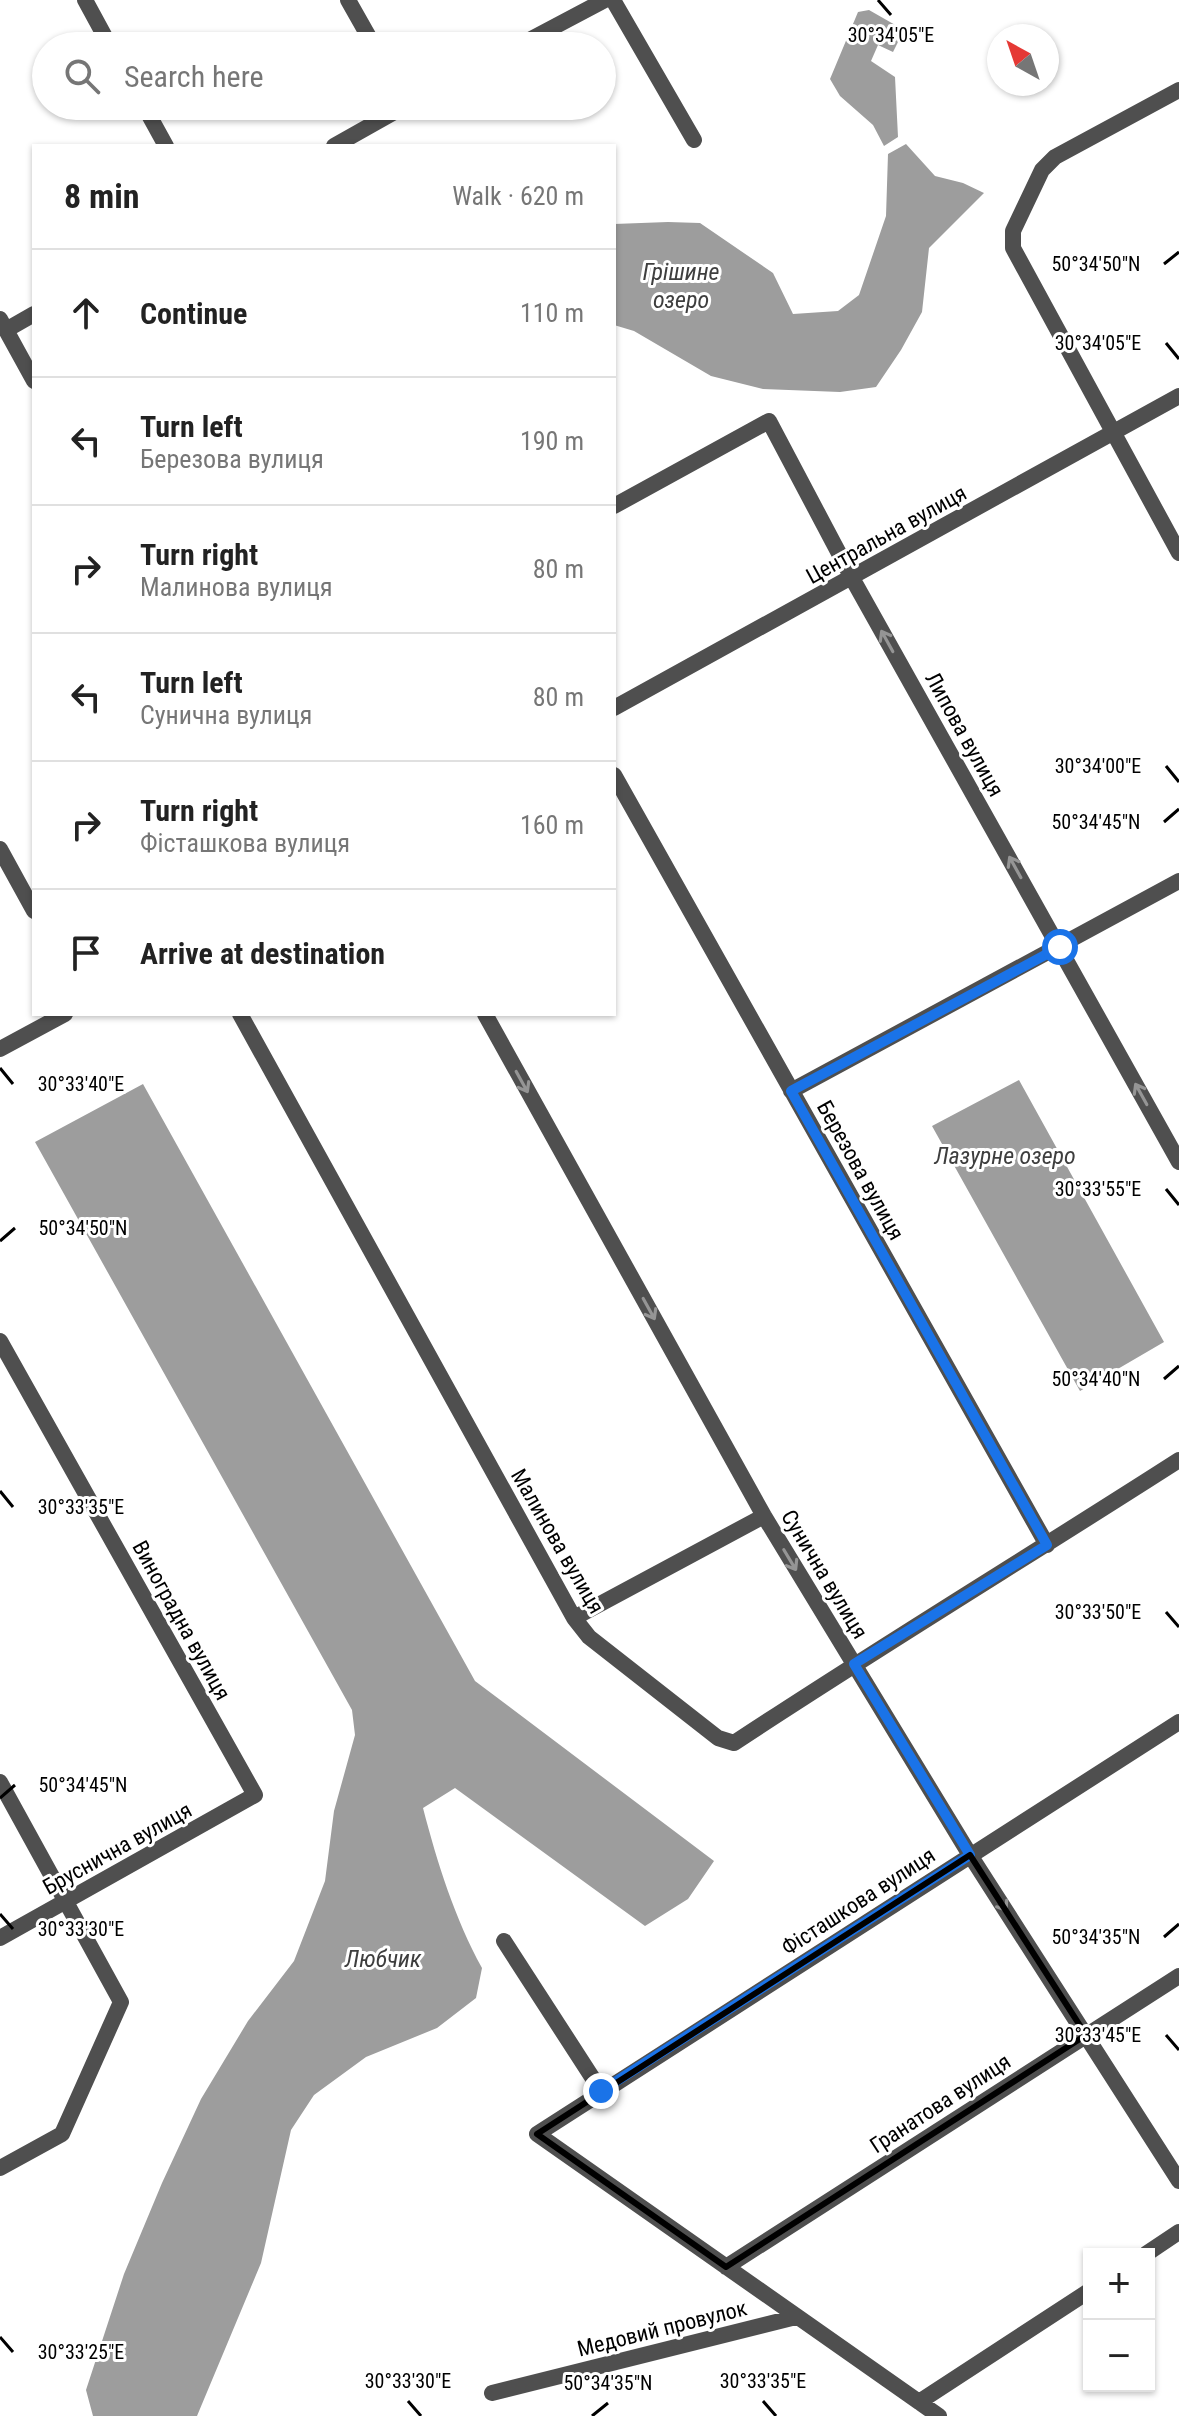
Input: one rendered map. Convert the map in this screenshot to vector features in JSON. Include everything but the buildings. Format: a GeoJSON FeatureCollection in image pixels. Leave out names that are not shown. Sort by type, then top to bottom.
{"type":"FeatureCollection","features":[{"type":"Feature","properties":{"kind":"street"},"geometry":{"type":"LineString","coordinates":[[85,0],[102,32]]}},
{"type":"Feature","properties":{"kind":"street"},"geometry":{"type":"LineString","coordinates":[[348,0],[366,32]]}},
{"type":"Feature","properties":{"kind":"street"},"geometry":{"type":"LineString","coordinates":[[544,32],[605,0]]}},
{"type":"Feature","properties":{"kind":"street"},"geometry":{"type":"LineString","coordinates":[[613,0],[694,140]]}},
{"type":"Feature","properties":{"kind":"street"},"geometry":{"type":"LineString","coordinates":[[1179,90],[1055,157],[1042,170],[1013,231],[1013,248],[1179,553]]}},
{"type":"Feature","properties":{"kind":"street"},"geometry":{"type":"LineString","coordinates":[[152,120],[165,144]]}},
{"type":"Feature","properties":{"kind":"street"},"geometry":{"type":"LineString","coordinates":[[338,144],[380,120]]}},
{"type":"Feature","properties":{"kind":"street"},"geometry":{"type":"LineString","coordinates":[[32,315],[3,325],[32,377]]}},
{"type":"Feature","properties":{"kind":"street","name":"Центральна вулиця"},"geometry":{"type":"LineString","coordinates":[[616,707],[1179,396]]}},
{"type":"Feature","properties":{"kind":"street","name":"Липова вулиця"},"geometry":{"type":"LineString","coordinates":[[616,505],[769,421],[852,578],[1179,1162]]}},
{"type":"Feature","properties":{"kind":"street","name":"Березова вулиця"},"geometry":{"type":"LineString","coordinates":[[616,779],[1047,1545]]}},
{"type":"Feature","properties":{"kind":"street"},"geometry":{"type":"LineString","coordinates":[[0,849],[32,907]]}},
{"type":"Feature","properties":{"kind":"street"},"geometry":{"type":"LineString","coordinates":[[791,1091],[1179,881]]}},
{"type":"Feature","properties":{"kind":"street"},"geometry":{"type":"LineString","coordinates":[[0,1049],[61,1016]]}},
{"type":"Feature","properties":{"kind":"street","name":"Малинова вулиця"},"geometry":{"type":"LineString","coordinates":[[241,1016],[574,1618],[589,1637],[718,1738],[734,1743],[1179,1460]]}},
{"type":"Feature","properties":{"kind":"street","name":"Сунична вулиця"},"geometry":{"type":"LineString","coordinates":[[486,1016],[764,1516],[970,1855],[1179,2181]]}},
{"type":"Feature","properties":{"kind":"street","name":"Виноградна вулиця"},"geometry":{"type":"LineString","coordinates":[[0,1341],[255,1795]]}},
{"type":"Feature","properties":{"kind":"street"},"geometry":{"type":"LineString","coordinates":[[574,1618],[764,1516]]}},
{"type":"Feature","properties":{"kind":"street","name":"Фісташкова вулиця"},"geometry":{"type":"LineString","coordinates":[[726,2267],[537,2134],[1179,1722]]}},
{"type":"Feature","properties":{"kind":"street"},"geometry":{"type":"LineString","coordinates":[[0,1782],[121,2002],[62,2134],[0,2168]]}},
{"type":"Feature","properties":{"kind":"street","name":"Бруснична вулиця"},"geometry":{"type":"LineString","coordinates":[[0,1938],[255,1795]]}},
{"type":"Feature","properties":{"kind":"street"},"geometry":{"type":"LineString","coordinates":[[504,1941],[601,2091]]}},
{"type":"Feature","properties":{"kind":"street","name":"Гранатова вулиця"},"geometry":{"type":"LineString","coordinates":[[726,2267],[1179,1976]]}},
{"type":"Feature","properties":{"kind":"street"},"geometry":{"type":"LineString","coordinates":[[1155,2248],[1179,2232]]}},
{"type":"Feature","properties":{"kind":"street"},"geometry":{"type":"LineString","coordinates":[[726,2267],[939,2416]]}},
{"type":"Feature","properties":{"kind":"street"},"geometry":{"type":"LineString","coordinates":[[919,2402],[1083,2295]]}},
{"type":"Feature","properties":{"kind":"street","name":"Медовий провулок"},"geometry":{"type":"LineString","coordinates":[[492,2393],[796,2317]]}},
{"type":"Feature","properties":{"kind":"highlighted area"},"geometry":{"type":"Polygon","coordinates":[[[970,1855],[1086,2035],[726,2267],[537,2134],[601,2091],[970,1855]]]}},
{"type":"Feature","properties":{"kind":"water"},"geometry":{"type":"Polygon","coordinates":[[[869,10],[904,30],[893,52],[878,45],[871,61],[895,77],[898,137],[884,146],[873,125],[840,96],[830,79],[858,12],[869,10]]]}},
{"type":"Feature","properties":{"kind":"water","name":"Грішине озеро"},"geometry":{"type":"Polygon","coordinates":[[[906,144],[935,176],[963,183],[984,193],[929,248],[922,312],[876,387],[840,392],[763,389],[711,376],[634,331],[616,326],[616,224],[700,223],[773,273],[793,314],[838,311],[859,295],[886,216],[888,154],[906,144]]]}},
{"type":"Feature","properties":{"kind":"water","name":"Лазурне озеро"},"geometry":{"type":"Polygon","coordinates":[[[1019,1080],[1164,1342],[1080,1391],[932,1126],[1019,1080]]]}},
{"type":"Feature","properties":{"kind":"water","name":"Любчик"},"geometry":{"type":"Polygon","coordinates":[[[143,1084],[475,1681],[714,1861],[688,1899],[645,1926],[455,1788],[423,1808],[448,1890],[482,1968],[476,1998],[437,2028],[366,2057],[314,2095],[291,2130],[261,2263],[197,2416],[93,2416],[86,2390],[124,2274],[201,2099],[248,2021],[294,1961],[325,1881],[334,1811],[355,1735],[352,1710],[35,1142],[143,1084]]]}},
{"type":"Feature","properties":{"kind":"route"},"geometry":{"type":"LineString","coordinates":[[601,2091],[970,1855],[854,1664],[1047,1545],[791,1091],[1060,947]]}}]}
